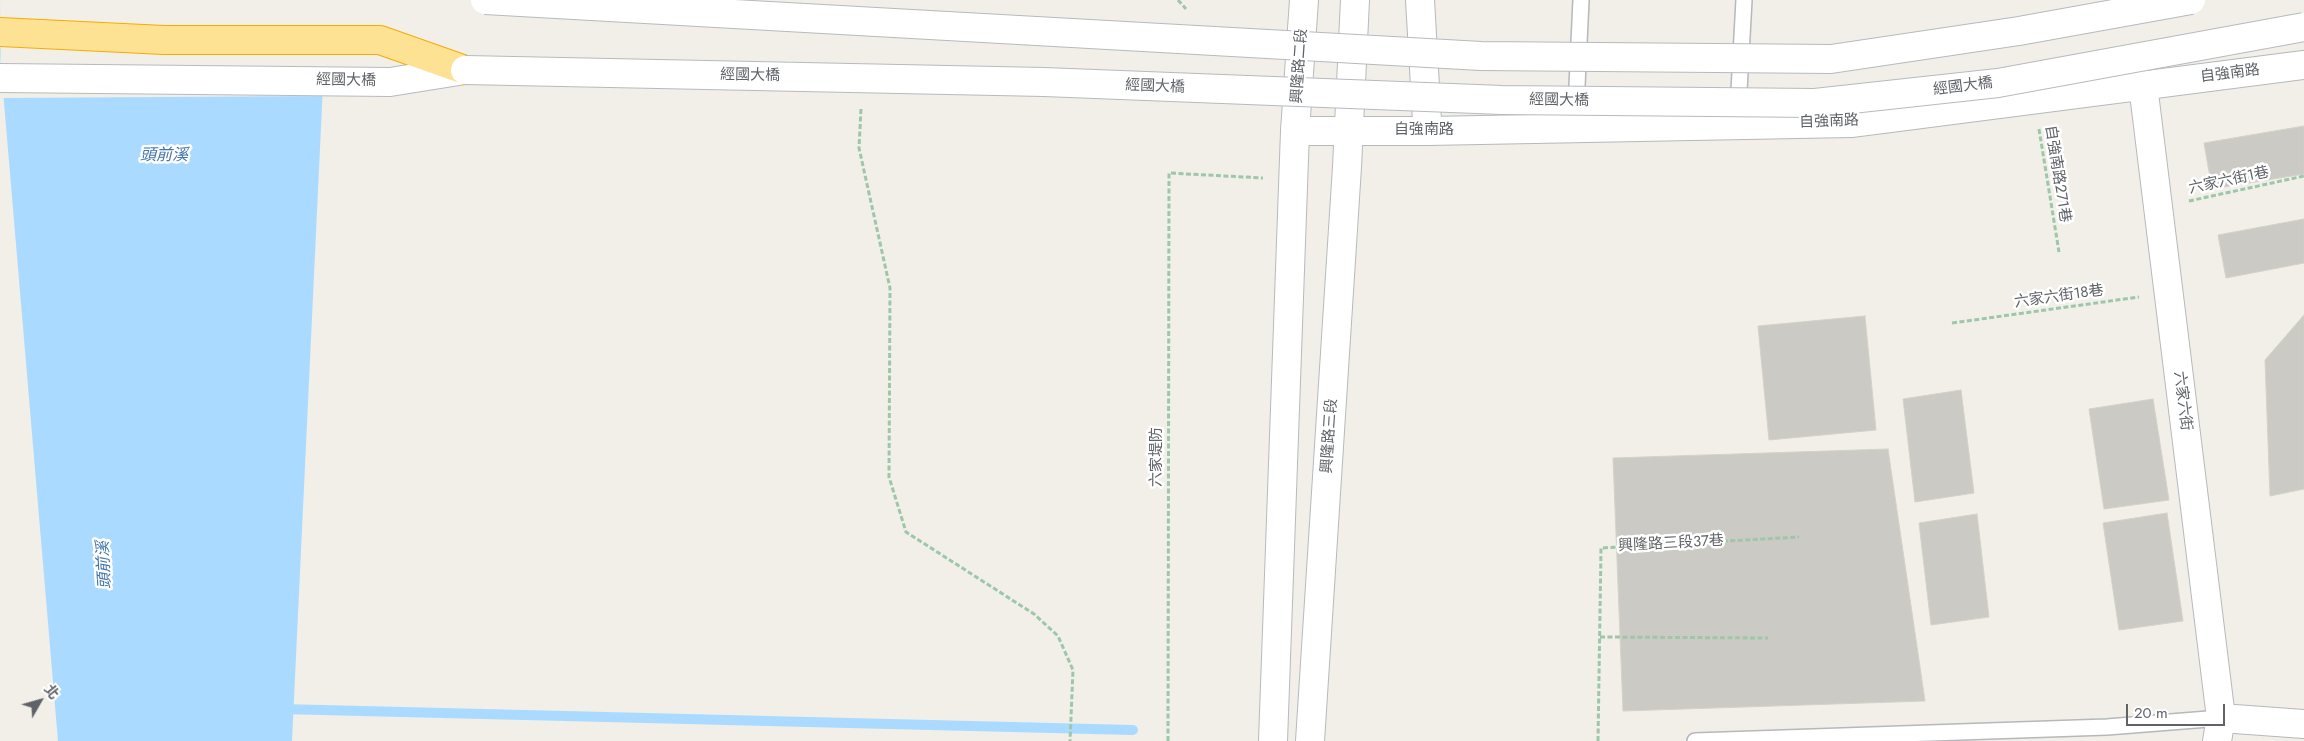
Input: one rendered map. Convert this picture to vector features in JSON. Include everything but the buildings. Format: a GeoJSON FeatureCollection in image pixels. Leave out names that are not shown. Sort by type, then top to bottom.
{"type":"FeatureCollection","features":[{"type":"Feature","properties":{"kind":"highway"},"geometry":{"type":"LineString","coordinates":[[0,32],[164,40],[380,40],[465,70]]}},
{"type":"Feature","properties":{"kind":"main road"},"geometry":{"type":"LineString","coordinates":[[485,0],[1481,56],[1831,59],[2019,31],[2191,0]]}},
{"type":"Feature","properties":{"kind":"main road","name":"興隆路二段"},"geometry":{"type":"LineString","coordinates":[[1296,131],[1304,0]]}},
{"type":"Feature","properties":{"kind":"main road"},"geometry":{"type":"LineString","coordinates":[[1350,130],[1356,0]]}},
{"type":"Feature","properties":{"kind":"main road"},"geometry":{"type":"LineString","coordinates":[[1420,0],[1428,131]]}},
{"type":"Feature","properties":{"kind":"main road","name":"經國大橋"},"geometry":{"type":"LineString","coordinates":[[0,78],[390,82],[465,70],[1044,82],[1502,100],[1815,103],[1998,83],[2304,27]]}},
{"type":"Feature","properties":{"kind":"main road","name":"自強南路"},"geometry":{"type":"LineString","coordinates":[[1296,131],[1428,131],[1851,123],[2304,65]]}},
{"type":"Feature","properties":{"kind":"main road","name":"六家六街"},"geometry":{"type":"LineString","coordinates":[[2144,85],[2219,729]]}},
{"type":"Feature","properties":{"kind":"main road","name":"興隆路三段"},"geometry":{"type":"LineString","coordinates":[[1310,741],[1350,130]]}},
{"type":"Feature","properties":{"kind":"main road"},"geometry":{"type":"LineString","coordinates":[[1273,741],[1296,131]]}},
{"type":"Feature","properties":{"kind":"main road"},"geometry":{"type":"LineString","coordinates":[[2219,729],[2304,724]]}},
{"type":"Feature","properties":{"kind":"lane"},"geometry":{"type":"LineString","coordinates":[[1575,128],[1581,0]]}},
{"type":"Feature","properties":{"kind":"lane"},"geometry":{"type":"LineString","coordinates":[[1737,125],[1744,0]]}},
{"type":"Feature","properties":{"kind":"lane"},"geometry":{"type":"LineString","coordinates":[[1695,741],[2107,727],[2219,729]]}},
{"type":"Feature","properties":{"kind":"path","name":"自強南路271巷"},"geometry":{"type":"LineString","coordinates":[[2034,99],[2059,252]]}},
{"type":"Feature","properties":{"kind":"path"},"geometry":{"type":"LineString","coordinates":[[861,102],[859,148],[890,288],[888,478],[906,532],[1034,614],[1058,636],[1073,670],[1070,741]]}},
{"type":"Feature","properties":{"kind":"path","name":"六家堤防"},"geometry":{"type":"LineString","coordinates":[[1168,741],[1169,173],[1263,178]]}},
{"type":"Feature","properties":{"kind":"path","name":"六家六街1巷"},"geometry":{"type":"LineString","coordinates":[[2159,208],[2304,176]]}},
{"type":"Feature","properties":{"kind":"path","name":"六家六街18巷"},"geometry":{"type":"LineString","coordinates":[[1952,323],[2169,293]]}},
{"type":"Feature","properties":{"kind":"path","name":"興隆路三段37巷"},"geometry":{"type":"LineString","coordinates":[[1598,741],[1601,548],[1799,537]]}},
{"type":"Feature","properties":{"kind":"path"},"geometry":{"type":"LineString","coordinates":[[1600,638],[1768,638]]}},
{"type":"Feature","properties":{"kind":"water","name":"頭前溪"},"geometry":{"type":"Polygon","coordinates":[[[0,0],[327,0],[292,741],[58,741],[0,55],[0,0]]]}},
{"type":"Feature","properties":{"kind":"pier"},"geometry":{"type":"Polygon","coordinates":[[[0,0],[330,0],[325,96],[1,98],[0,0]]]}},
{"type":"Feature","properties":{"kind":"waterway"},"geometry":{"type":"LineString","coordinates":[[281,709],[1133,730]]}}]}
